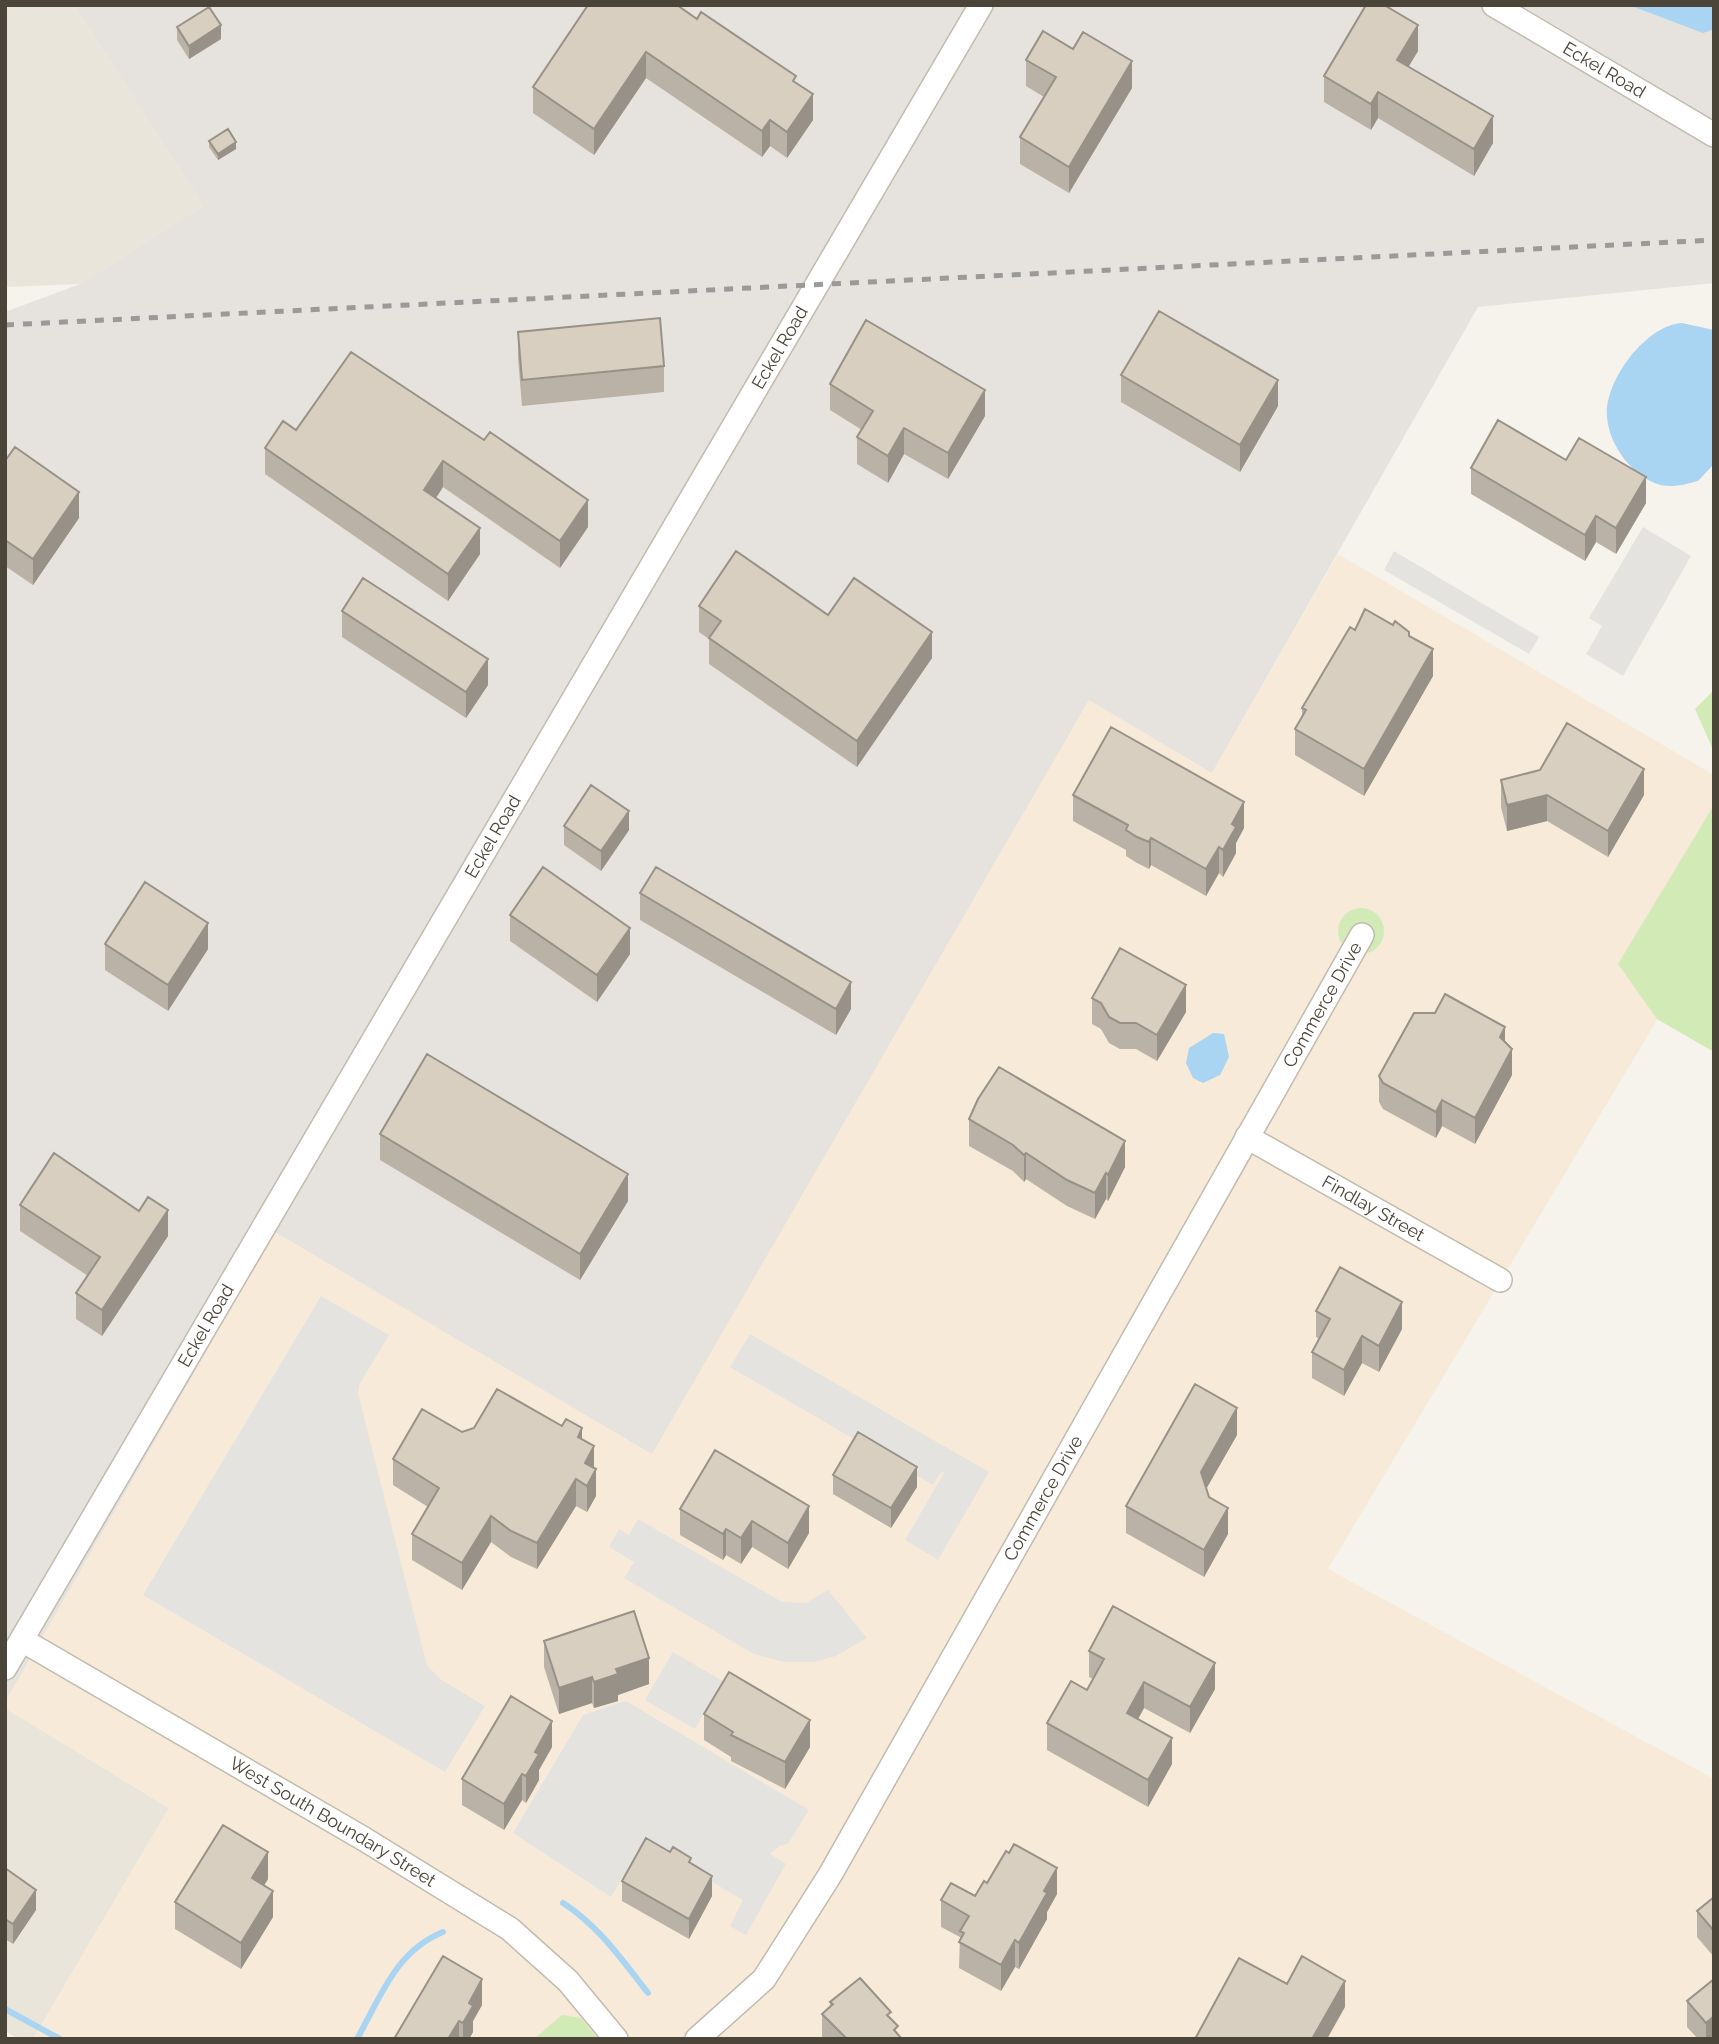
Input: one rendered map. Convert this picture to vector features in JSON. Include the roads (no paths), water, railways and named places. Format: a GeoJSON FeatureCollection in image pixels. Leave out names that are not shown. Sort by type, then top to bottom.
{"type":"FeatureCollection","features":[{"type":"Feature","properties":{"kind":"street","name":"Eckel Road"},"geometry":{"type":"LineString","coordinates":[[5,1668],[981,5]]}},
{"type":"Feature","properties":{"kind":"street","name":"Eckel Road"},"geometry":{"type":"LineString","coordinates":[[1494,5],[1714,135]]}},
{"type":"Feature","properties":{"kind":"street","name":"Commerce Drive"},"geometry":{"type":"LineString","coordinates":[[697,2039],[741,2001],[783,1953],[835,1868],[1362,935]]}},
{"type":"Feature","properties":{"kind":"street","name":"Findlay Street"},"geometry":{"type":"LineString","coordinates":[[1247,1137],[1500,1280]]}},
{"type":"Feature","properties":{"kind":"street","name":"West South Boundary Street"},"geometry":{"type":"LineString","coordinates":[[22,1640],[473,1904],[542,1956],[568,1981],[616,2039]]}},
{"type":"Feature","properties":{"kind":"water"},"geometry":{"type":"Polygon","coordinates":[[[1629,5],[1714,5],[1714,29],[1703,33],[1629,5]]]}},
{"type":"Feature","properties":{"kind":"water"},"geometry":{"type":"Polygon","coordinates":[[[1682,323],[1714,330],[1714,464],[1698,481],[1666,486],[1641,475],[1624,459],[1609,428],[1608,403],[1620,372],[1642,344],[1668,326],[1682,323]]]}},
{"type":"Feature","properties":{"kind":"water"},"geometry":{"type":"Polygon","coordinates":[[[1213,1033],[1224,1034],[1229,1057],[1220,1075],[1203,1083],[1193,1078],[1186,1063],[1189,1048],[1213,1033]]]}},
{"type":"Feature","properties":{"kind":"waterway"},"geometry":{"type":"LineString","coordinates":[[563,1903],[599,1933],[648,1993]]}},
{"type":"Feature","properties":{"kind":"waterway"},"geometry":{"type":"LineString","coordinates":[[357,2039],[382,1991],[401,1963],[427,1940],[443,1932]]}},
{"type":"Feature","properties":{"kind":"waterway"},"geometry":{"type":"LineString","coordinates":[[5,2009],[60,2039]]}},
{"type":"Feature","properties":{"kind":"railway"},"geometry":{"type":"LineString","coordinates":[[5,325],[1714,240]]}}]}
